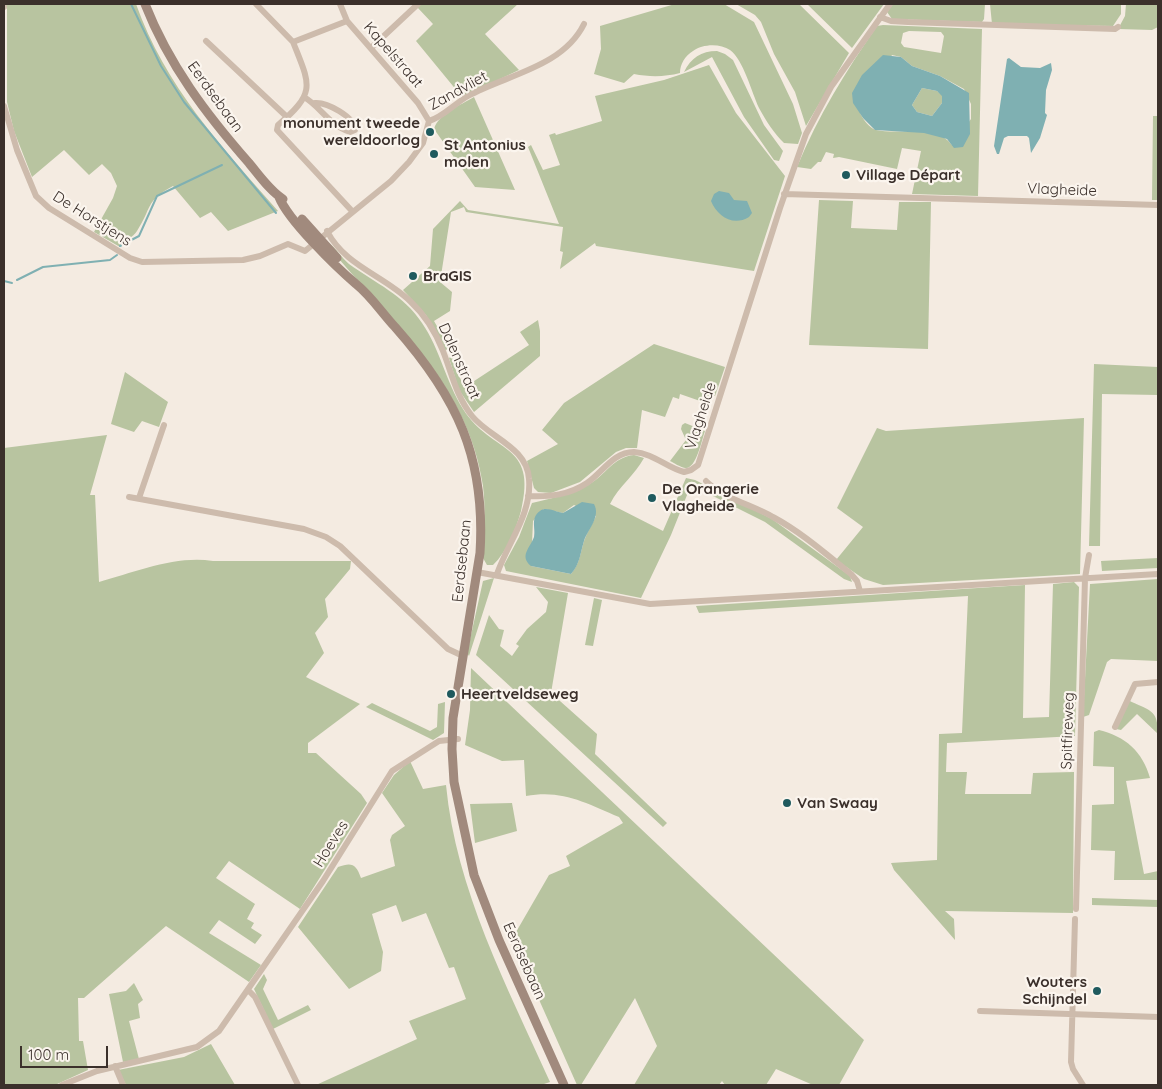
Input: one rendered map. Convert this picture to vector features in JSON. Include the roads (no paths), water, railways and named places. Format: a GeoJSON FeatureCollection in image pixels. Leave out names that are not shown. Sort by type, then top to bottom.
{"type":"FeatureCollection","features":[{"type":"Feature","properties":{"kind":"main road","name":"Eerdsebaan"},"geometry":{"type":"LineString","coordinates":[[146,4],[159,37],[179,74],[203,109],[278,197],[281,203],[317,240],[427,365],[443,388],[461,424],[476,470],[481,498],[482,526],[477,572],[457,699],[455,739],[457,786],[464,837],[474,876],[499,940],[564,1085]]}},
{"type":"Feature","properties":{"kind":"street"},"geometry":{"type":"LineString","coordinates":[[256,4],[293,42],[308,80],[304,97],[278,125],[278,133],[352,211]]}},
{"type":"Feature","properties":{"kind":"street","name":"Kapelstraat"},"geometry":{"type":"LineString","coordinates":[[340,4],[347,21],[420,106],[429,121]]}},
{"type":"Feature","properties":{"kind":"street"},"geometry":{"type":"LineString","coordinates":[[371,48],[418,4]]}},
{"type":"Feature","properties":{"kind":"street","name":"Vlagheide"},"geometry":{"type":"LineString","coordinates":[[528,496],[552,496],[579,488],[625,453],[642,453],[684,472],[696,466],[784,194],[806,134],[819,107],[890,4]]}},
{"type":"Feature","properties":{"kind":"street"},"geometry":{"type":"LineString","coordinates":[[880,17],[899,21],[1115,29],[1118,27]]}},
{"type":"Feature","properties":{"kind":"street"},"geometry":{"type":"LineString","coordinates":[[293,42],[347,21]]}},
{"type":"Feature","properties":{"kind":"street","name":"Zandvliet"},"geometry":{"type":"LineString","coordinates":[[317,240],[391,181],[414,157],[424,144],[429,121],[468,96],[549,59],[574,38],[584,24]]}},
{"type":"Feature","properties":{"kind":"street"},"geometry":{"type":"LineString","coordinates":[[206,41],[287,117]]}},
{"type":"Feature","properties":{"kind":"street"},"geometry":{"type":"LineString","coordinates":[[304,97],[315,103],[339,127],[350,132],[356,130],[352,121],[344,115],[324,104],[315,103]]}},
{"type":"Feature","properties":{"kind":"street","name":"De Horstjens"},"geometry":{"type":"LineString","coordinates":[[4,106],[29,183],[40,201],[133,259],[158,262],[239,260],[260,256],[288,244],[305,251],[317,240]]}},
{"type":"Feature","properties":{"kind":"street","name":"Vlagheide"},"geometry":{"type":"LineString","coordinates":[[784,194],[1158,205]]}},
{"type":"Feature","properties":{"kind":"street","name":"Dalenstraat"},"geometry":{"type":"LineString","coordinates":[[327,231],[347,257],[400,292],[427,320],[443,351],[453,384],[468,410],[482,426],[517,453],[525,464],[529,480],[528,496],[520,527],[497,574]]}},
{"type":"Feature","properties":{"kind":"street"},"geometry":{"type":"LineString","coordinates":[[139,498],[164,425]]}},
{"type":"Feature","properties":{"kind":"street"},"geometry":{"type":"LineString","coordinates":[[706,481],[715,488],[771,515],[796,531],[851,574],[857,581],[860,591]]}},
{"type":"Feature","properties":{"kind":"street"},"geometry":{"type":"LineString","coordinates":[[129,497],[304,529],[326,537],[340,546],[448,649],[463,656]]}},
{"type":"Feature","properties":{"kind":"street","name":"Spitfireweg"},"geometry":{"type":"LineString","coordinates":[[1076,909],[1085,578],[1089,555]]}},
{"type":"Feature","properties":{"kind":"street"},"geometry":{"type":"LineString","coordinates":[[477,572],[497,574],[650,604],[1158,574]]}},
{"type":"Feature","properties":{"kind":"street"},"geometry":{"type":"LineString","coordinates":[[1115,727],[1135,684],[1158,682]]}},
{"type":"Feature","properties":{"kind":"street","name":"Hoeves"},"geometry":{"type":"LineString","coordinates":[[62,1085],[97,1071],[197,1047],[219,1031],[322,881],[392,771],[439,741],[455,739]]}},
{"type":"Feature","properties":{"kind":"street"},"geometry":{"type":"LineString","coordinates":[[1075,920],[1071,1062],[1083,1085]]}},
{"type":"Feature","properties":{"kind":"street"},"geometry":{"type":"LineString","coordinates":[[248,990],[255,997],[298,1085]]}},
{"type":"Feature","properties":{"kind":"street"},"geometry":{"type":"LineString","coordinates":[[980,1011],[1158,1017]]}},
{"type":"Feature","properties":{"kind":"street"},"geometry":{"type":"LineString","coordinates":[[115,1066],[123,1085]]}},
{"type":"Feature","properties":{"kind":"water"},"geometry":{"type":"Polygon","coordinates":[[[883,55],[901,57],[912,66],[940,76],[969,93],[970,134],[963,147],[954,148],[947,139],[924,133],[875,130],[863,118],[853,103],[852,93],[862,75],[883,55]],[[922,88],[912,105],[917,112],[932,116],[942,103],[942,96],[937,91],[922,88]]]}},
{"type":"Feature","properties":{"kind":"water"},"geometry":{"type":"Polygon","coordinates":[[[1009,58],[1021,67],[1040,68],[1051,63],[1052,70],[1046,90],[1045,113],[1047,115],[1040,138],[1031,153],[1027,136],[1008,136],[1004,138],[999,154],[997,154],[994,146],[1007,59],[1009,58]]]}},
{"type":"Feature","properties":{"kind":"water"},"geometry":{"type":"Polygon","coordinates":[[[719,191],[729,193],[734,200],[747,201],[752,213],[749,217],[737,221],[721,215],[711,201],[714,194],[719,191]]]}},
{"type":"Feature","properties":{"kind":"water"},"geometry":{"type":"Polygon","coordinates":[[[582,502],[594,504],[596,514],[584,541],[578,563],[571,574],[531,566],[526,559],[526,552],[534,537],[534,520],[537,514],[545,509],[563,513],[582,502]]]}},
{"type":"Feature","properties":{"kind":"waterway"},"geometry":{"type":"LineString","coordinates":[[131,4],[161,66],[184,102],[276,213]]}},
{"type":"Feature","properties":{"kind":"waterway"},"geometry":{"type":"LineString","coordinates":[[120,246],[139,236],[157,196],[222,165]]}},
{"type":"Feature","properties":{"kind":"waterway"},"geometry":{"type":"LineString","coordinates":[[17,280],[43,267],[110,260],[117,255]]}},
{"type":"Feature","properties":{"kind":"waterway"},"geometry":{"type":"LineString","coordinates":[[4,281],[12,283]]}},
{"type":"Feature","properties":{"kind":"place","name":"monument tweede wereldoorlog"},"geometry":{"type":"Point","coordinates":[430,132]}},
{"type":"Feature","properties":{"kind":"place","name":"St Antonius molen"},"geometry":{"type":"Point","coordinates":[434,154]}},
{"type":"Feature","properties":{"kind":"place","name":"Village Départ"},"geometry":{"type":"Point","coordinates":[846,175]}},
{"type":"Feature","properties":{"kind":"place","name":"BraGIS"},"geometry":{"type":"Point","coordinates":[413,276]}},
{"type":"Feature","properties":{"kind":"place","name":"De Orangerie Vlagheide"},"geometry":{"type":"Point","coordinates":[652,498]}},
{"type":"Feature","properties":{"kind":"place","name":"Heertveldseweg"},"geometry":{"type":"Point","coordinates":[451,694]}},
{"type":"Feature","properties":{"kind":"place","name":"Van Swaay"},"geometry":{"type":"Point","coordinates":[787,803]}},
{"type":"Feature","properties":{"kind":"place","name":"Wouters Schijndel"},"geometry":{"type":"Point","coordinates":[1097,991]}}]}
